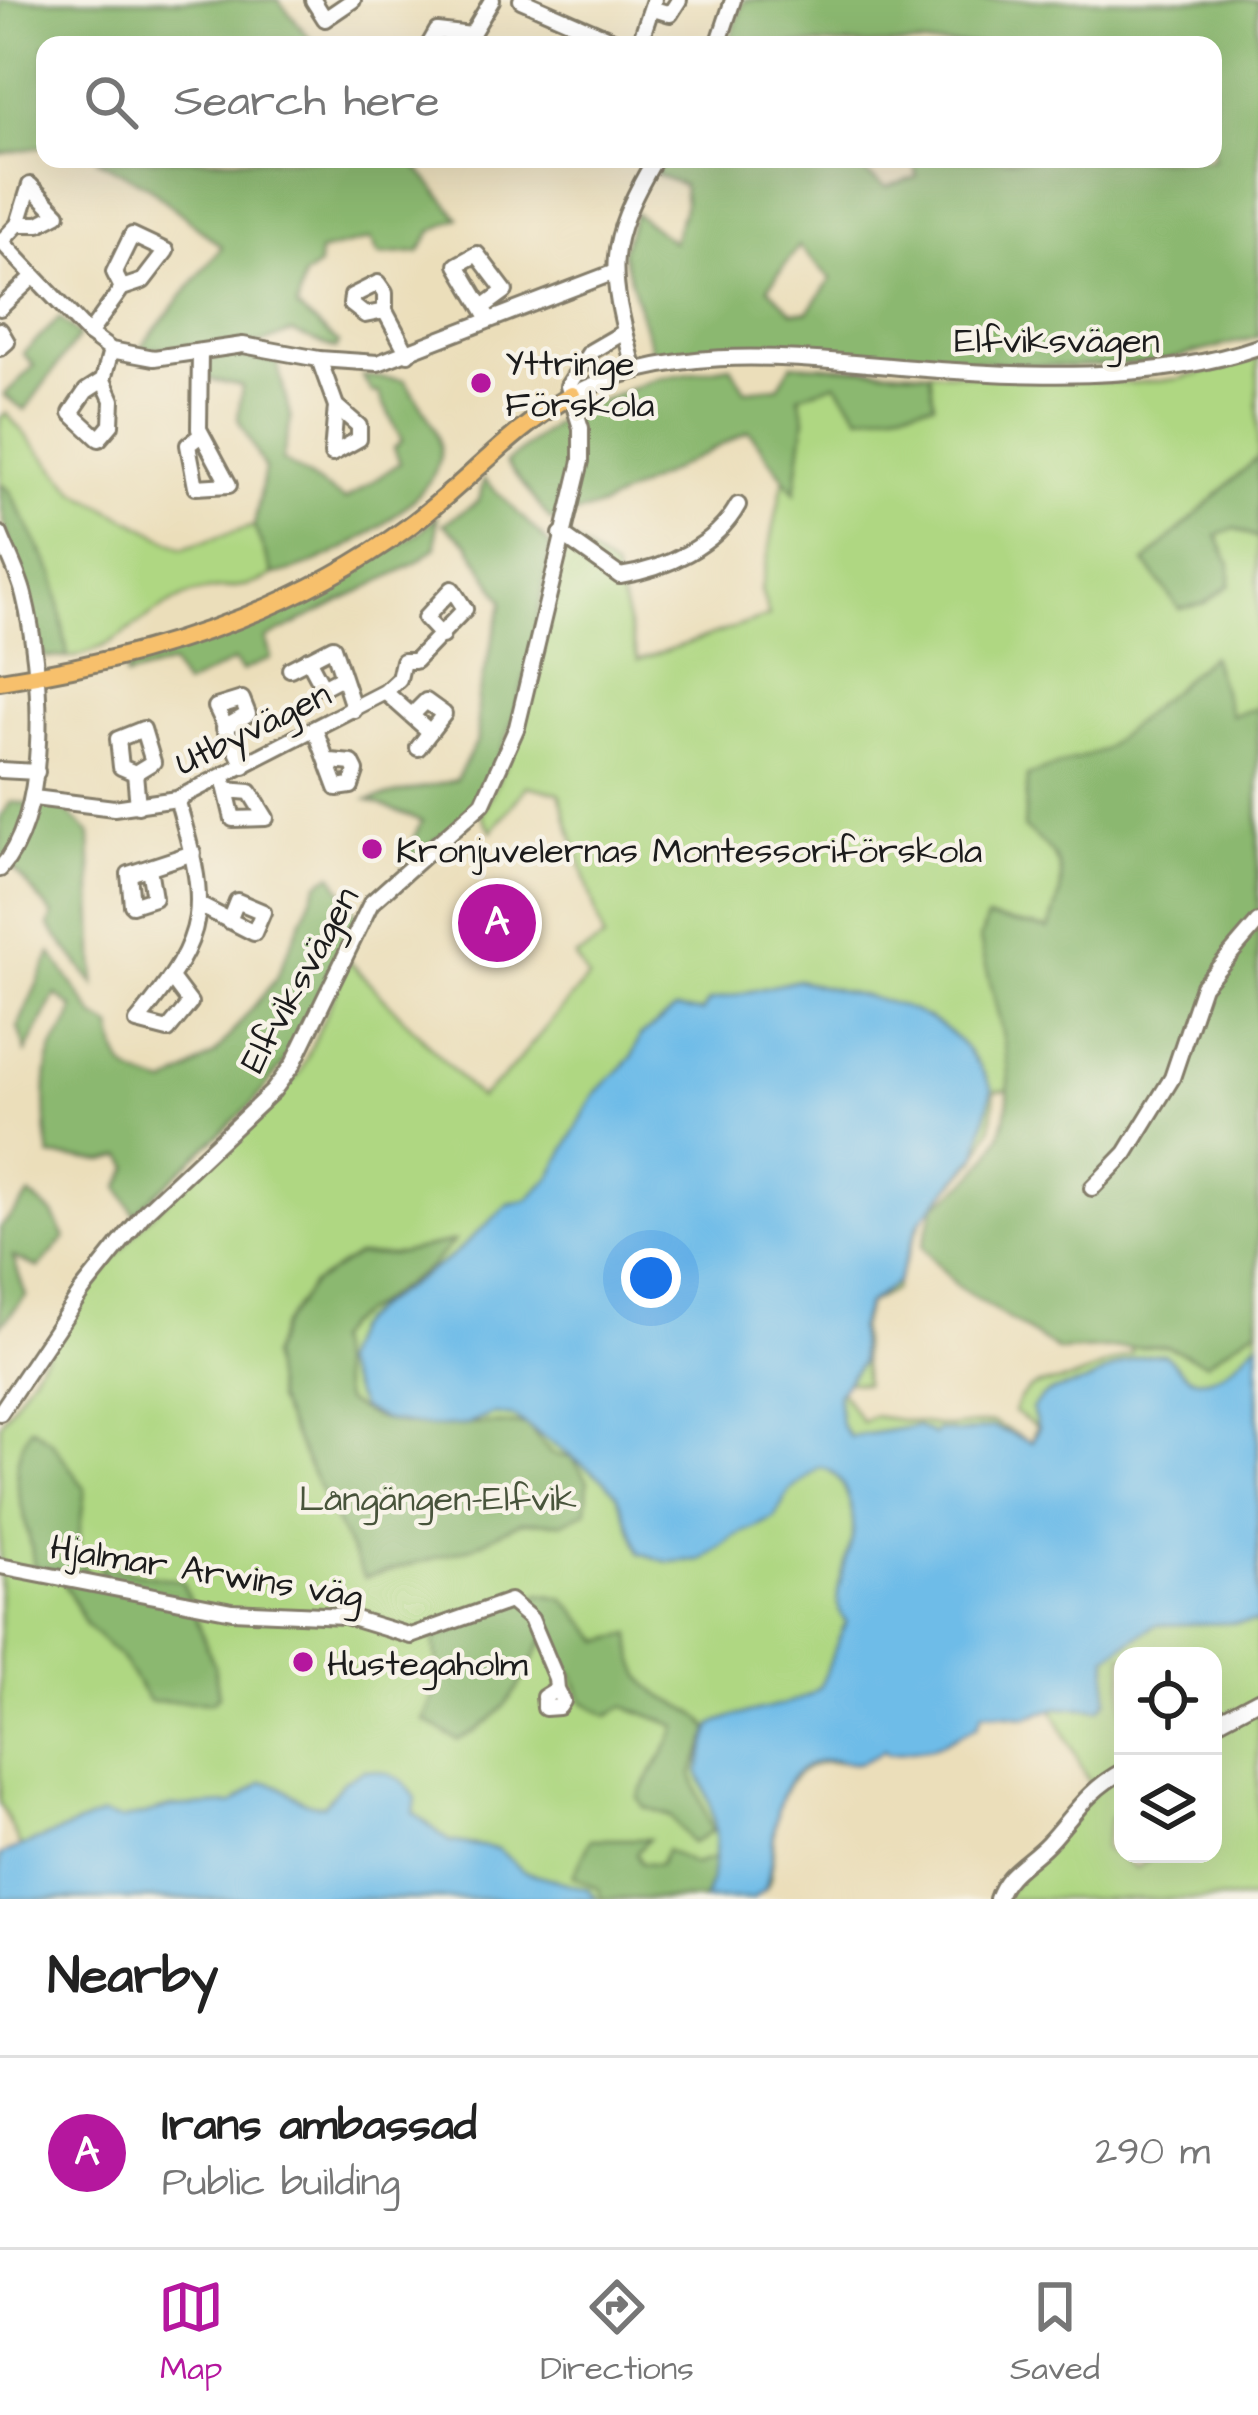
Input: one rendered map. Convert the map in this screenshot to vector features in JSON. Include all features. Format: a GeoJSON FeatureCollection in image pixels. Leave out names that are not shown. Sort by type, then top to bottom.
{"type":"FeatureCollection","features":[{"type":"Feature","properties":{"kind":"main road"},"geometry":{"type":"LineString","coordinates":[[0,681],[177,641],[301,592],[404,530],[530,422],[572,395]]}},
{"type":"Feature","properties":{"kind":"street"},"geometry":{"type":"LineString","coordinates":[[313,0],[325,19],[353,0]]}},
{"type":"Feature","properties":{"kind":"street"},"geometry":{"type":"LineString","coordinates":[[470,36],[492,0]]}},
{"type":"Feature","properties":{"kind":"street"},"geometry":{"type":"LineString","coordinates":[[642,36],[654,5],[670,14],[679,0]]}},
{"type":"Feature","properties":{"kind":"street"},"geometry":{"type":"LineString","coordinates":[[721,36],[734,0]]}},
{"type":"Feature","properties":{"kind":"street"},"geometry":{"type":"LineString","coordinates":[[529,2],[603,36]]}},
{"type":"Feature","properties":{"kind":"street"},"geometry":{"type":"LineString","coordinates":[[634,368],[621,334],[617,229],[650,168]]}},
{"type":"Feature","properties":{"kind":"street"},"geometry":{"type":"LineString","coordinates":[[19,224],[1,241],[88,334],[111,350],[154,358],[243,345],[319,359],[378,363],[409,354],[486,313],[616,272]]}},
{"type":"Feature","properties":{"kind":"street"},"geometry":{"type":"LineString","coordinates":[[0,308],[32,278]]}},
{"type":"Feature","properties":{"kind":"street"},"geometry":{"type":"LineString","coordinates":[[88,334],[122,288]]}},
{"type":"Feature","properties":{"kind":"street"},"geometry":{"type":"LineString","coordinates":[[385,310],[409,354]]}},
{"type":"Feature","properties":{"kind":"street"},"geometry":{"type":"LineString","coordinates":[[0,330],[7,342],[0,348]]}},
{"type":"Feature","properties":{"kind":"street"},"geometry":{"type":"LineString","coordinates":[[572,395],[568,386],[582,362],[601,342],[621,334]]}},
{"type":"Feature","properties":{"kind":"street","name":"Elfviksvägen"},"geometry":{"type":"LineString","coordinates":[[0,1413],[82,1291],[146,1210],[273,1091],[293,1064],[370,903],[483,803],[517,727],[582,450],[572,395],[634,368],[799,358],[926,369],[1144,372],[1201,364],[1258,347]]}},
{"type":"Feature","properties":{"kind":"street"},"geometry":{"type":"LineString","coordinates":[[103,380],[111,350]]}},
{"type":"Feature","properties":{"kind":"street"},"geometry":{"type":"LineString","coordinates":[[200,352],[201,435]]}},
{"type":"Feature","properties":{"kind":"street"},"geometry":{"type":"LineString","coordinates":[[319,359],[336,406]]}},
{"type":"Feature","properties":{"kind":"street"},"geometry":{"type":"LineString","coordinates":[[561,534],[620,575],[656,571],[726,528],[738,505]]}},
{"type":"Feature","properties":{"kind":"street"},"geometry":{"type":"LineString","coordinates":[[0,534],[24,595],[37,772],[34,798],[18,843],[0,869]]}},
{"type":"Feature","properties":{"kind":"street","name":"Utbyvägen"},"geometry":{"type":"LineString","coordinates":[[34,798],[138,806],[224,784],[244,766],[385,692],[399,679],[403,661],[415,661],[442,636]]}},
{"type":"Feature","properties":{"kind":"street"},"geometry":{"type":"LineString","coordinates":[[290,669],[334,647],[342,665],[340,678],[354,710]]}},
{"type":"Feature","properties":{"kind":"street"},"geometry":{"type":"LineString","coordinates":[[308,659],[322,687],[340,678]]}},
{"type":"Feature","properties":{"kind":"street"},"geometry":{"type":"LineString","coordinates":[[385,692],[430,732]]}},
{"type":"Feature","properties":{"kind":"street"},"geometry":{"type":"LineString","coordinates":[[412,715],[426,701],[444,713],[418,748]]}},
{"type":"Feature","properties":{"kind":"street"},"geometry":{"type":"LineString","coordinates":[[224,728],[244,766]]}},
{"type":"Feature","properties":{"kind":"street"},"geometry":{"type":"LineString","coordinates":[[315,729],[331,761]]}},
{"type":"Feature","properties":{"kind":"street"},"geometry":{"type":"LineString","coordinates":[[0,770],[37,772]]}},
{"type":"Feature","properties":{"kind":"street"},"geometry":{"type":"LineString","coordinates":[[135,773],[138,806]]}},
{"type":"Feature","properties":{"kind":"street"},"geometry":{"type":"LineString","coordinates":[[172,979],[192,944],[201,907],[193,853],[177,799]]}},
{"type":"Feature","properties":{"kind":"street"},"geometry":{"type":"LineString","coordinates":[[149,868],[193,853]]}},
{"type":"Feature","properties":{"kind":"street"},"geometry":{"type":"LineString","coordinates":[[201,907],[229,921]]}},
{"type":"Feature","properties":{"kind":"street"},"geometry":{"type":"LineString","coordinates":[[1092,1188],[1126,1153],[1172,1078],[1204,986],[1258,922]]}},
{"type":"Feature","properties":{"kind":"street","name":"Hjalmar Arwins väg"},"geometry":{"type":"LineString","coordinates":[[0,1566],[232,1611],[344,1616],[411,1636],[509,1601],[532,1619],[557,1689]]}},
{"type":"Feature","properties":{"kind":"street"},"geometry":{"type":"LineString","coordinates":[[1222,1719],[1258,1700]]}},
{"type":"Feature","properties":{"kind":"street"},"geometry":{"type":"LineString","coordinates":[[997,1899],[1008,1876],[1045,1846],[1080,1799],[1114,1777]]}},
{"type":"Feature","properties":{"kind":"green space"},"geometry":{"type":"Polygon","coordinates":[[[0,0],[278,0],[308,36],[36,36],[36,148],[0,154],[0,0]]]}},
{"type":"Feature","properties":{"kind":"green space"},"geometry":{"type":"Polygon","coordinates":[[[744,0],[1258,0],[1258,337],[1155,363],[1070,367],[792,350],[653,354],[622,252],[635,213],[673,242],[685,204],[683,185],[655,174],[658,168],[858,168],[886,187],[917,177],[915,168],[1222,168],[1222,36],[731,36],[744,0]],[[799,246],[768,288],[793,312],[808,312],[831,279],[799,246]]]}},
{"type":"Feature","properties":{"kind":"green space"},"geometry":{"type":"Polygon","coordinates":[[[113,168],[417,168],[459,218],[432,231],[419,252],[379,255],[371,239],[319,252],[319,266],[304,276],[297,308],[339,343],[336,349],[292,332],[262,343],[139,349],[222,247],[149,187],[113,168]]]}},
{"type":"Feature","properties":{"kind":"green space"},"geometry":{"type":"Polygon","coordinates":[[[60,318],[79,336],[25,410],[4,395],[34,366],[23,353],[60,318]]]}},
{"type":"Feature","properties":{"kind":"green space"},"geometry":{"type":"Polygon","coordinates":[[[221,354],[277,362],[291,420],[282,460],[345,500],[400,463],[394,448],[402,441],[378,392],[373,394],[362,376],[405,380],[440,445],[433,474],[397,514],[372,532],[318,561],[273,575],[254,526],[265,469],[238,419],[242,386],[208,379],[209,361],[221,354]]]}},
{"type":"Feature","properties":{"kind":"green space","name":"Långängen-Elfvik"},"geometry":{"type":"Polygon","coordinates":[[[1258,358],[1258,1899],[1001,1899],[1094,1792],[1052,1708],[1026,1717],[983,1712],[977,1726],[932,1748],[889,1754],[884,1750],[861,1760],[824,1762],[805,1769],[782,1797],[770,1880],[752,1899],[45,1899],[0,1803],[0,1424],[82,1299],[143,1223],[300,1073],[349,961],[479,1098],[503,1078],[588,978],[575,957],[604,939],[559,793],[527,786],[492,831],[481,815],[505,766],[567,536],[614,570],[638,660],[769,616],[761,590],[807,365],[1133,383],[1178,379],[1258,358]],[[1078,1063],[995,1091],[991,1128],[976,1160],[923,1217],[894,1290],[868,1304],[860,1329],[865,1384],[845,1381],[840,1390],[862,1422],[873,1416],[951,1427],[993,1422],[1031,1442],[1036,1427],[1014,1412],[1024,1393],[1085,1375],[1132,1353],[1115,1303],[1078,1063]]]}},
{"type":"Feature","properties":{"kind":"green space"},"geometry":{"type":"Polygon","coordinates":[[[792,364],[930,373],[934,403],[860,416],[836,383],[799,396],[805,418],[795,493],[749,431],[602,506],[551,521],[506,463],[565,415],[655,379],[731,366],[745,390],[778,387],[792,364]]]}},
{"type":"Feature","properties":{"kind":"green space"},"geometry":{"type":"Polygon","coordinates":[[[6,413],[76,492],[183,548],[254,526],[273,575],[252,584],[183,597],[113,641],[68,658],[54,575],[9,490],[0,484],[0,418],[6,413]]]}},
{"type":"Feature","properties":{"kind":"green space"},"geometry":{"type":"Polygon","coordinates":[[[1258,457],[1258,538],[1234,528],[1217,536],[1230,564],[1230,585],[1203,604],[1179,609],[1145,562],[1258,457]]]}},
{"type":"Feature","properties":{"kind":"green space"},"geometry":{"type":"Polygon","coordinates":[[[484,479],[551,546],[532,649],[512,722],[485,787],[460,821],[400,865],[422,821],[368,800],[456,780],[478,739],[478,697],[503,601],[468,544],[443,524],[479,501],[484,479]]]}},
{"type":"Feature","properties":{"kind":"green space"},"geometry":{"type":"Polygon","coordinates":[[[0,484],[9,490],[54,575],[68,658],[44,657],[10,548],[0,484]]]}},
{"type":"Feature","properties":{"kind":"green space"},"geometry":{"type":"Polygon","coordinates":[[[437,516],[436,547],[416,563],[266,639],[271,658],[242,671],[234,661],[184,686],[171,664],[126,677],[125,672],[140,661],[278,614],[422,531],[437,516]]]}},
{"type":"Feature","properties":{"kind":"green space"},"geometry":{"type":"Polygon","coordinates":[[[1211,656],[1231,715],[1258,708],[1258,1327],[1206,1363],[1166,1346],[1059,1351],[957,1286],[922,1247],[935,1205],[971,1178],[993,1149],[1005,1118],[1005,1051],[980,939],[987,918],[1049,929],[1055,911],[1061,872],[1050,851],[1024,828],[1027,776],[1103,750],[1211,656]]]}},
{"type":"Feature","properties":{"kind":"green space"},"geometry":{"type":"Polygon","coordinates":[[[11,802],[63,808],[90,834],[95,985],[49,926],[53,915],[0,853],[0,818],[11,802]]]}},
{"type":"Feature","properties":{"kind":"green space"},"geometry":{"type":"Polygon","coordinates":[[[332,874],[358,916],[290,1055],[254,1102],[134,1214],[119,1187],[130,1167],[123,1156],[104,1161],[50,1156],[47,1075],[52,1051],[73,1008],[56,994],[26,1052],[18,1027],[51,953],[95,1017],[112,1027],[126,1069],[167,1085],[215,1054],[276,979],[318,883],[332,874]]]}},
{"type":"Feature","properties":{"kind":"green space"},"geometry":{"type":"Polygon","coordinates":[[[30,1195],[53,1214],[65,1238],[39,1268],[13,1257],[26,1296],[0,1326],[0,1228],[30,1195]]]}},
{"type":"Feature","properties":{"kind":"green space"},"geometry":{"type":"Polygon","coordinates":[[[454,1241],[430,1267],[343,1326],[333,1341],[344,1400],[366,1413],[410,1425],[527,1425],[551,1454],[572,1458],[588,1481],[586,1511],[562,1523],[521,1522],[470,1548],[364,1578],[276,1400],[270,1357],[281,1327],[312,1284],[357,1255],[391,1255],[454,1241]]]}},
{"type":"Feature","properties":{"kind":"green space"},"geometry":{"type":"Polygon","coordinates":[[[31,1427],[53,1443],[85,1489],[77,1553],[89,1577],[104,1583],[100,1567],[182,1581],[214,1665],[219,1696],[212,1702],[149,1701],[120,1657],[86,1625],[58,1571],[34,1567],[17,1477],[22,1445],[31,1427]]]}},
{"type":"Feature","properties":{"kind":"green space"},"geometry":{"type":"Polygon","coordinates":[[[539,1594],[563,1598],[602,1641],[631,1634],[642,1677],[652,1689],[701,1719],[710,1731],[692,1774],[712,1831],[692,1843],[671,1816],[644,1807],[638,1798],[677,1726],[624,1706],[608,1716],[582,1701],[574,1676],[543,1640],[510,1699],[474,1732],[458,1740],[424,1720],[441,1678],[433,1638],[539,1594]]]}},
{"type":"Feature","properties":{"kind":"green space"},"geometry":{"type":"Polygon","coordinates":[[[591,1839],[649,1839],[636,1853],[641,1863],[659,1865],[666,1850],[694,1864],[718,1857],[705,1899],[602,1899],[598,1889],[573,1876],[591,1839]]]}},
{"type":"Feature","properties":{"kind":"water"},"geometry":{"type":"Polygon","coordinates":[[[798,980],[885,1001],[934,1021],[955,1037],[992,1089],[977,1155],[919,1222],[897,1282],[867,1304],[858,1329],[861,1362],[838,1394],[841,1425],[850,1437],[917,1426],[934,1435],[938,1430],[961,1433],[993,1427],[1032,1442],[1038,1429],[1032,1409],[1051,1392],[1153,1354],[1164,1354],[1187,1375],[1207,1379],[1226,1370],[1258,1341],[1258,1622],[1155,1625],[1122,1647],[1114,1647],[1108,1656],[1107,1700],[1100,1709],[1060,1707],[1026,1717],[983,1712],[977,1726],[932,1748],[889,1754],[884,1750],[856,1763],[832,1760],[803,1768],[782,1796],[765,1889],[752,1899],[705,1899],[714,1866],[715,1835],[698,1772],[712,1725],[803,1698],[821,1684],[846,1622],[838,1589],[852,1541],[849,1501],[834,1474],[819,1468],[789,1492],[774,1518],[733,1537],[701,1560],[668,1562],[640,1553],[617,1494],[603,1479],[514,1417],[493,1414],[467,1425],[432,1427],[386,1420],[361,1408],[340,1363],[352,1329],[376,1307],[451,1257],[509,1204],[527,1200],[550,1178],[594,1095],[632,1057],[640,1036],[676,1009],[702,1012],[709,1001],[798,980]]]}},
{"type":"Feature","properties":{"kind":"water"},"geometry":{"type":"Polygon","coordinates":[[[364,1770],[387,1774],[406,1785],[416,1798],[414,1813],[449,1841],[498,1849],[523,1871],[588,1889],[596,1899],[0,1899],[0,1855],[102,1815],[121,1820],[171,1807],[232,1804],[262,1782],[324,1805],[343,1782],[364,1770]]]}},
{"type":"Feature","properties":{"kind":"place","name":"Yttringe Förskola"},"geometry":{"type":"Point","coordinates":[481,383]}},
{"type":"Feature","properties":{"kind":"place","name":"Kronjuvelernas Montessoriförskola"},"geometry":{"type":"Point","coordinates":[372,849]}},
{"type":"Feature","properties":{"kind":"place","name":"Irans ambassad"},"geometry":{"type":"Point","coordinates":[497,923]}},
{"type":"Feature","properties":{"kind":"place","name":"Hustegaholm"},"geometry":{"type":"Point","coordinates":[303,1662]}}]}
